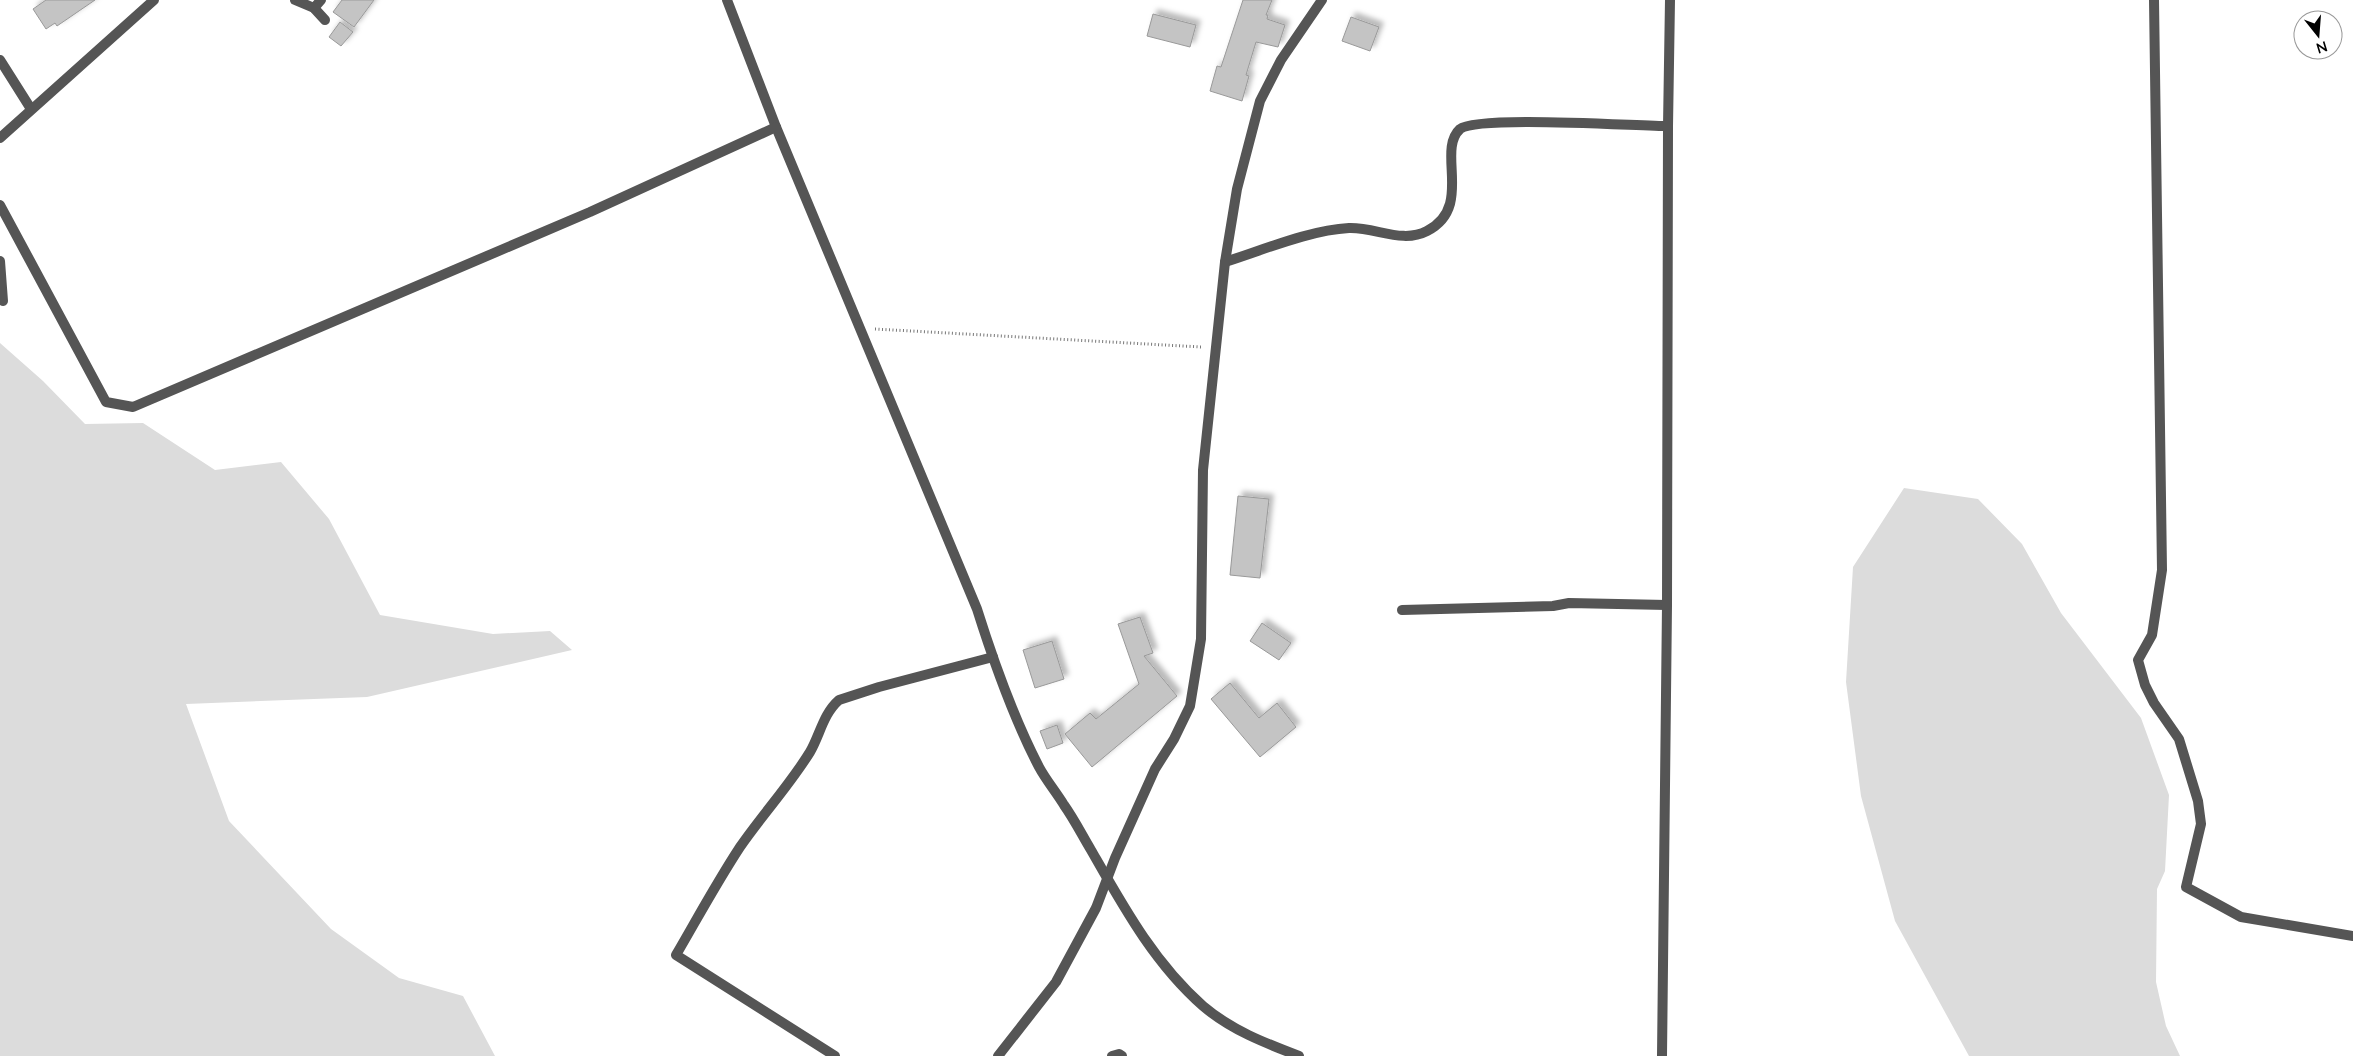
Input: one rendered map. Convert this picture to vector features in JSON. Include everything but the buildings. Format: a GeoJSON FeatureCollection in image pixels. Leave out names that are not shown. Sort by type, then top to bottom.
{"type":"FeatureCollection","features":[{"type":"Feature","properties":{"kind":"street"},"geometry":{"type":"LineString","coordinates":[[0,138],[154,0]]}},
{"type":"Feature","properties":{"kind":"street"},"geometry":{"type":"LineString","coordinates":[[295,0],[314,8],[325,20]]}},
{"type":"Feature","properties":{"kind":"street"},"geometry":{"type":"LineString","coordinates":[[314,8],[321,0]]}},
{"type":"Feature","properties":{"kind":"street"},"geometry":{"type":"LineString","coordinates":[[727,0],[776,126],[977,609],[993,657],[1040,770],[1066,807],[1108,880],[1156,957],[1204,1007],[1252,1039],[1299,1056]]}},
{"type":"Feature","properties":{"kind":"street"},"geometry":{"type":"LineString","coordinates":[[998,1056],[1056,982],[1096,908],[1131,819],[1155,769],[1174,740],[1190,706],[1201,639],[1201,500],[1225,262],[1237,189],[1260,101],[1280,60],[1322,0]]}},
{"type":"Feature","properties":{"kind":"street"},"geometry":{"type":"LineString","coordinates":[[1662,1056],[1668,605],[1668,126],[1670,0]]}},
{"type":"Feature","properties":{"kind":"street"},"geometry":{"type":"LineString","coordinates":[[2154,0],[2162,570],[2152,635],[2138,660],[2145,685],[2154,703],[2179,739],[2198,801],[2201,824],[2186,887],[2241,918],[2353,936]]}},
{"type":"Feature","properties":{"kind":"street"},"geometry":{"type":"LineString","coordinates":[[0,60],[31,109]]}},
{"type":"Feature","properties":{"kind":"street"},"geometry":{"type":"LineString","coordinates":[[1225,262],[1315,234],[1350,228],[1407,237],[1430,230],[1440,223],[1450,206],[1452,197],[1453,146],[1456,136],[1460,130],[1472,123],[1504,121],[1668,126]]}},
{"type":"Feature","properties":{"kind":"street"},"geometry":{"type":"LineString","coordinates":[[0,206],[106,402],[133,407],[590,212],[776,126]]}},
{"type":"Feature","properties":{"kind":"street"},"geometry":{"type":"LineString","coordinates":[[0,206],[0,212]]}},
{"type":"Feature","properties":{"kind":"street"},"geometry":{"type":"LineString","coordinates":[[0,261],[3,301]]}},
{"type":"Feature","properties":{"kind":"street"},"geometry":{"type":"LineString","coordinates":[[1402,610],[1553,606],[1568,603],[1668,605]]}},
{"type":"Feature","properties":{"kind":"street"},"geometry":{"type":"LineString","coordinates":[[835,1056],[676,955],[741,846],[782,793],[811,751],[834,704],[840,700],[879,687],[993,657]]}},
{"type":"Feature","properties":{"kind":"street"},"geometry":{"type":"LineString","coordinates":[[1112,1056],[1119,1054],[1122,1056]]}},
{"type":"Feature","properties":{"kind":"path"},"geometry":{"type":"LineString","coordinates":[[862,334],[887,328],[1217,348]]}},
{"type":"Feature","properties":{"kind":"shaded area"},"geometry":{"type":"Polygon","coordinates":[[[0,343],[43,381],[85,424],[143,423],[215,470],[281,462],[329,519],[380,615],[493,634],[550,631],[572,650],[367,697],[186,704],[229,821],[331,929],[399,978],[463,996],[495,1056],[0,1056],[0,343]]]}},
{"type":"Feature","properties":{"kind":"shaded area"},"geometry":{"type":"Polygon","coordinates":[[[1904,488],[1978,499],[2022,544],[2061,613],[2141,718],[2169,795],[2165,871],[2157,889],[2156,982],[2166,1026],[2180,1056],[1969,1056],[1895,921],[1861,796],[1846,682],[1853,567],[1904,488]]]}}]}
